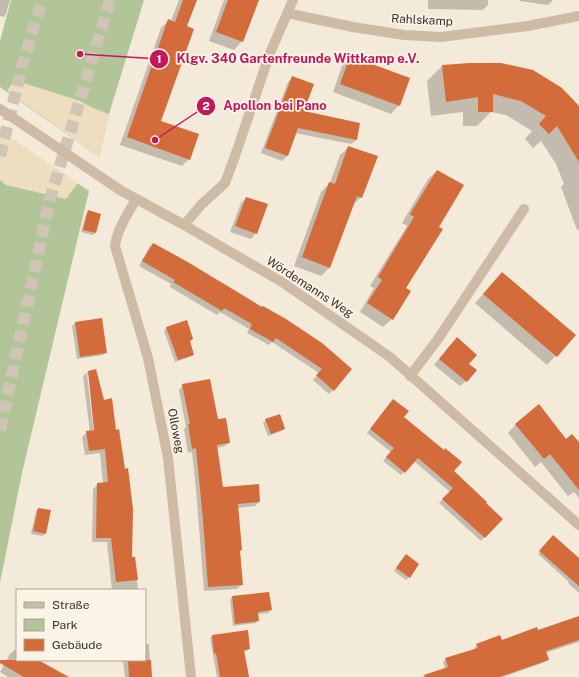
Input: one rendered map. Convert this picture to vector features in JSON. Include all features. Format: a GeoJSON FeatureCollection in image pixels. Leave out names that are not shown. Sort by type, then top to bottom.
{"type":"FeatureCollection","features":[{"type":"Feature","properties":{"kind":"street"},"geometry":{"type":"LineString","coordinates":[[184,225],[193,214],[225,183],[270,54],[293,0]]}},
{"type":"Feature","properties":{"kind":"street","name":"Rahlskamp"},"geometry":{"type":"LineString","coordinates":[[288,13],[344,25],[404,35],[441,37],[528,26],[579,16]]}},
{"type":"Feature","properties":{"kind":"street","name":"Wördemanns Weg"},"geometry":{"type":"LineString","coordinates":[[0,109],[98,176],[282,282],[390,357],[579,525]]}},
{"type":"Feature","properties":{"kind":"street","name":"Olloweg"},"geometry":{"type":"LineString","coordinates":[[136,199],[120,229],[116,238],[115,246],[148,358],[168,458],[191,677]]}},
{"type":"Feature","properties":{"kind":"street"},"geometry":{"type":"LineString","coordinates":[[410,376],[438,339],[524,209]]}},
{"type":"Feature","properties":{"kind":"green space"},"geometry":{"type":"Polygon","coordinates":[[[11,0],[144,0],[109,114],[99,157],[0,87],[0,41],[11,0]]]}},
{"type":"Feature","properties":{"kind":"green space"},"geometry":{"type":"Polygon","coordinates":[[[0,131],[89,191],[22,473],[0,583],[0,131]]]}},
{"type":"Feature","properties":{"kind":"shaded area"},"geometry":{"type":"Polygon","coordinates":[[[14,80],[80,101],[109,114],[99,157],[7,91],[14,80]]]}},
{"type":"Feature","properties":{"kind":"shaded area"},"geometry":{"type":"Polygon","coordinates":[[[0,131],[78,183],[66,199],[6,185],[0,180],[0,131]]]}},
{"type":"Feature","properties":{"kind":"building"},"geometry":{"type":"Polygon","coordinates":[[[183,0],[197,0],[187,26],[194,29],[161,121],[199,134],[190,160],[127,137],[168,19],[175,22],[183,0]]]}},
{"type":"Feature","properties":{"kind":"building"},"geometry":{"type":"Polygon","coordinates":[[[228,0],[259,0],[243,42],[216,32],[228,0]]]}},
{"type":"Feature","properties":{"kind":"building"},"geometry":{"type":"Polygon","coordinates":[[[350,56],[410,78],[400,106],[340,84],[350,56]]]}},
{"type":"Feature","properties":{"kind":"building"},"geometry":{"type":"Polygon","coordinates":[[[501,63],[533,70],[562,88],[579,106],[579,162],[557,126],[549,134],[539,124],[546,116],[521,101],[493,94],[493,112],[478,112],[478,97],[446,102],[442,65],[501,63]]]}},
{"type":"Feature","properties":{"kind":"building"},"geometry":{"type":"Polygon","coordinates":[[[292,76],[314,84],[304,111],[360,123],[357,140],[298,128],[288,156],[265,148],[292,76]]]}},
{"type":"Feature","properties":{"kind":"building"},"geometry":{"type":"Polygon","coordinates":[[[348,146],[378,156],[362,198],[357,196],[330,268],[302,257],[329,182],[335,184],[348,146]]]}},
{"type":"Feature","properties":{"kind":"building"},"geometry":{"type":"Polygon","coordinates":[[[437,170],[464,185],[439,227],[443,229],[406,288],[411,291],[393,320],[367,303],[382,280],[378,277],[414,217],[410,214],[437,170]]]}},
{"type":"Feature","properties":{"kind":"building"},"geometry":{"type":"Polygon","coordinates":[[[246,197],[268,204],[257,234],[235,226],[246,197]]]}},
{"type":"Feature","properties":{"kind":"building"},"geometry":{"type":"Polygon","coordinates":[[[88,210],[101,214],[96,233],[83,230],[88,210]]]}},
{"type":"Feature","properties":{"kind":"building"},"geometry":{"type":"Polygon","coordinates":[[[153,243],[262,307],[263,306],[286,319],[322,343],[352,369],[334,391],[316,375],[322,369],[276,338],[273,342],[250,329],[252,324],[224,308],[222,311],[173,282],[175,280],[142,261],[153,243]]]}},
{"type":"Feature","properties":{"kind":"building"},"geometry":{"type":"Polygon","coordinates":[[[502,272],[576,335],[557,357],[483,294],[502,272]]]}},
{"type":"Feature","properties":{"kind":"building"},"geometry":{"type":"Polygon","coordinates":[[[102,318],[107,353],[80,357],[75,322],[102,318]]]}},
{"type":"Feature","properties":{"kind":"building"},"geometry":{"type":"Polygon","coordinates":[[[187,320],[193,339],[190,341],[194,355],[178,360],[166,327],[187,320]]]}},
{"type":"Feature","properties":{"kind":"building"},"geometry":{"type":"Polygon","coordinates":[[[457,337],[477,355],[469,364],[477,370],[467,382],[439,359],[457,337]]]}},
{"type":"Feature","properties":{"kind":"building"},"geometry":{"type":"Polygon","coordinates":[[[96,369],[104,400],[112,398],[116,430],[119,429],[125,469],[128,468],[133,509],[132,557],[135,557],[138,580],[116,582],[111,538],[96,538],[97,483],[108,482],[105,449],[89,451],[86,431],[94,430],[88,371],[96,369]]]}},
{"type":"Feature","properties":{"kind":"building"},"geometry":{"type":"Polygon","coordinates":[[[210,379],[218,419],[226,418],[230,443],[217,445],[223,487],[259,484],[260,502],[238,504],[243,585],[208,587],[196,448],[192,449],[188,424],[190,424],[182,384],[210,379]]]}},
{"type":"Feature","properties":{"kind":"building"},"geometry":{"type":"Polygon","coordinates":[[[393,399],[409,411],[404,417],[444,450],[445,448],[462,462],[454,471],[503,519],[485,538],[442,499],[453,488],[418,458],[405,473],[386,457],[394,448],[370,429],[393,399]]]}},
{"type":"Feature","properties":{"kind":"building"},"geometry":{"type":"Polygon","coordinates":[[[539,404],[566,439],[572,434],[579,442],[579,490],[550,454],[544,459],[515,424],[539,404]]]}},
{"type":"Feature","properties":{"kind":"building"},"geometry":{"type":"Polygon","coordinates":[[[280,414],[285,429],[271,434],[265,419],[280,414]]]}},
{"type":"Feature","properties":{"kind":"building"},"geometry":{"type":"Polygon","coordinates":[[[38,508],[51,510],[46,534],[33,531],[38,508]]]}},
{"type":"Feature","properties":{"kind":"building"},"geometry":{"type":"Polygon","coordinates":[[[553,535],[579,558],[579,586],[539,551],[553,535]]]}},
{"type":"Feature","properties":{"kind":"building"},"geometry":{"type":"Polygon","coordinates":[[[406,554],[419,564],[410,578],[396,568],[406,554]]]}},
{"type":"Feature","properties":{"kind":"building"},"geometry":{"type":"Polygon","coordinates":[[[269,592],[272,610],[258,612],[259,621],[235,624],[232,596],[269,592]]]}},
{"type":"Feature","properties":{"kind":"building"},"geometry":{"type":"Polygon","coordinates":[[[579,616],[579,640],[546,651],[549,660],[499,677],[425,677],[424,675],[448,667],[445,658],[478,648],[476,644],[500,635],[502,640],[537,627],[538,630],[579,616]]]}},
{"type":"Feature","properties":{"kind":"building"},"geometry":{"type":"Polygon","coordinates":[[[248,630],[250,649],[244,650],[249,677],[220,677],[216,653],[214,654],[212,635],[248,630]]]}},
{"type":"Feature","properties":{"kind":"building"},"geometry":{"type":"Polygon","coordinates":[[[0,660],[40,661],[69,677],[24,677],[0,663],[0,660]]]}},
{"type":"Feature","properties":{"kind":"building"},"geometry":{"type":"Polygon","coordinates":[[[151,660],[152,677],[129,677],[128,661],[151,660]]]}},
{"type":"Feature","properties":{"kind":"tunnel"},"geometry":{"type":"LineString","coordinates":[[0,156],[22,66],[42,0]]}},
{"type":"Feature","properties":{"kind":"tunnel"},"geometry":{"type":"LineString","coordinates":[[0,430],[50,199],[110,0]]}},
{"type":"Feature","properties":{"kind":"place","name":"Klgv. 340 Gartenfreunde Wittkamp e.V."},"geometry":{"type":"Point","coordinates":[80,54]}},
{"type":"Feature","properties":{"kind":"place","name":"Apollon bei Pano"},"geometry":{"type":"Point","coordinates":[155,140]}}]}
